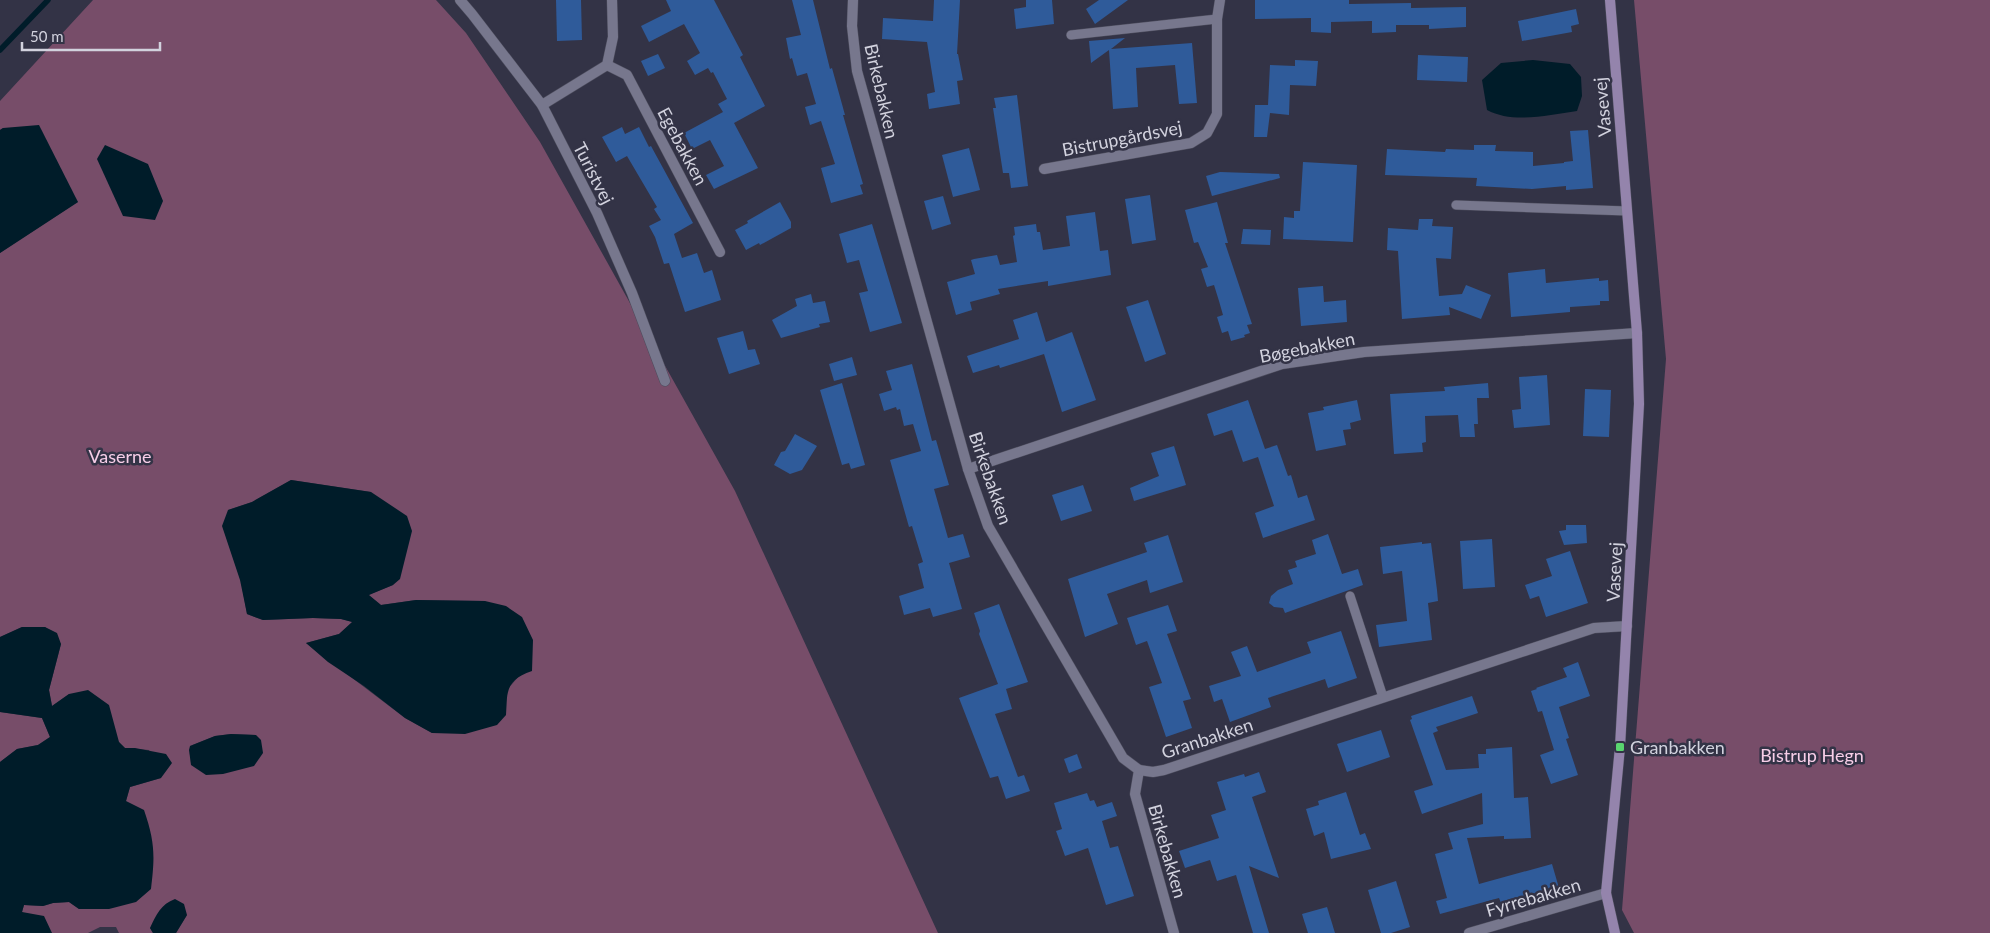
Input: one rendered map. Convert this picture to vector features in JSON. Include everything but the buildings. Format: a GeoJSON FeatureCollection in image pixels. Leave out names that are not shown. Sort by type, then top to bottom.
{"type":"FeatureCollection","features":[{"type":"Feature","properties":{"kind":"street","name":"Turistvej"},"geometry":{"type":"LineString","coordinates":[[460,0],[542,105],[600,222],[632,293],[665,381]]}},
{"type":"Feature","properties":{"kind":"street"},"geometry":{"type":"LineString","coordinates":[[542,105],[607,64],[613,37],[612,0]]}},
{"type":"Feature","properties":{"kind":"street","name":"Birkebakken"},"geometry":{"type":"LineString","coordinates":[[854,0],[852,26],[857,71],[968,469],[988,526],[1124,758],[1139,770],[1135,794],[1174,933]]}},
{"type":"Feature","properties":{"kind":"street","name":"Bistrupgårdsvej"},"geometry":{"type":"LineString","coordinates":[[1044,169],[1191,143],[1208,133],[1217,114],[1216,19],[1220,0]]}},
{"type":"Feature","properties":{"kind":"street","name":"Vasevej"},"geometry":{"type":"LineString","coordinates":[[1610,0],[1637,333],[1639,404],[1619,764],[1606,893],[1615,933]]}},
{"type":"Feature","properties":{"kind":"street","name":"Egebakken"},"geometry":{"type":"LineString","coordinates":[[607,64],[627,75],[720,252]]}},
{"type":"Feature","properties":{"kind":"street","name":"Bøgebakken"},"geometry":{"type":"LineString","coordinates":[[968,469],[1282,364],[1364,352],[1637,333]]}},
{"type":"Feature","properties":{"kind":"street","name":"Granbakken"},"geometry":{"type":"LineString","coordinates":[[1139,770],[1153,772],[1164,770],[1594,628],[1627,626]]}},
{"type":"Feature","properties":{"kind":"street","name":"Fyrrebakken"},"geometry":{"type":"LineString","coordinates":[[1470,933],[1606,893]]}},
{"type":"Feature","properties":{"kind":"lane"},"geometry":{"type":"LineString","coordinates":[[1071,34],[1216,19]]}},
{"type":"Feature","properties":{"kind":"lane"},"geometry":{"type":"LineString","coordinates":[[1456,205],[1627,211]]}},
{"type":"Feature","properties":{"kind":"lane"},"geometry":{"type":"LineString","coordinates":[[1350,596],[1383,697]]}},
{"type":"Feature","properties":{"kind":"green space","name":"Vaserne"},"geometry":{"type":"Polygon","coordinates":[[[93,0],[436,0],[466,33],[540,142],[735,491],[938,933],[176,933],[187,915],[150,928],[153,933],[119,933],[116,927],[100,927],[88,933],[52,933],[22,912],[24,905],[43,906],[69,902],[79,909],[126,801],[130,787],[161,778],[149,750],[125,748],[69,694],[52,706],[49,690],[61,644],[45,627],[22,627],[0,637],[0,253],[78,202],[3,128],[0,130],[0,101],[93,0]],[[291,480],[252,502],[228,510],[247,614],[263,620],[313,618],[341,619],[353,622],[339,634],[306,643],[405,718],[432,733],[506,715],[507,690],[519,676],[485,601],[416,600],[381,605],[368,595],[393,585],[371,492],[291,480]],[[231,734],[215,736],[190,746],[256,735],[231,734]]]}},
{"type":"Feature","properties":{"kind":"green space","name":"Bistrup Hegn"},"geometry":{"type":"Polygon","coordinates":[[[1634,0],[1990,0],[1990,933],[1634,933],[1622,910],[1666,359],[1634,0]]]}},
{"type":"Feature","properties":{"kind":"green space"},"geometry":{"type":"Polygon","coordinates":[[[0,712],[42,718],[50,737],[38,745],[17,749],[0,762],[0,712]]]}},
{"type":"Feature","properties":{"kind":"water"},"geometry":{"type":"Polygon","coordinates":[[[1533,60],[1570,64],[1581,77],[1582,96],[1577,111],[1519,118],[1508,117],[1487,110],[1482,80],[1501,63],[1533,60]]]}},
{"type":"Feature","properties":{"kind":"water"},"geometry":{"type":"Polygon","coordinates":[[[39,125],[78,202],[0,253],[0,130],[3,128],[39,125]]]}},
{"type":"Feature","properties":{"kind":"water"},"geometry":{"type":"Polygon","coordinates":[[[105,145],[148,164],[163,201],[155,220],[123,216],[97,159],[105,145]]]}},
{"type":"Feature","properties":{"kind":"water"},"geometry":{"type":"Polygon","coordinates":[[[291,480],[371,492],[407,516],[412,531],[400,579],[393,585],[369,595],[381,605],[416,600],[485,601],[506,606],[522,617],[533,640],[532,671],[517,678],[510,687],[506,715],[497,725],[465,734],[432,733],[405,718],[364,686],[328,662],[306,643],[339,634],[352,622],[341,619],[313,618],[263,620],[247,614],[240,580],[222,526],[228,510],[252,502],[291,480]]]}},
{"type":"Feature","properties":{"kind":"water"},"geometry":{"type":"Polygon","coordinates":[[[22,627],[45,627],[57,633],[61,644],[49,690],[52,706],[69,694],[88,690],[109,705],[119,742],[125,748],[166,754],[172,763],[161,778],[130,787],[126,801],[144,810],[148,821],[153,849],[151,889],[136,902],[109,909],[79,909],[69,902],[43,906],[24,905],[22,912],[44,916],[52,933],[0,933],[0,762],[17,749],[38,745],[50,737],[42,718],[0,712],[0,637],[22,627]]]}},
{"type":"Feature","properties":{"kind":"water"},"geometry":{"type":"Polygon","coordinates":[[[231,734],[256,735],[261,740],[263,753],[254,766],[223,774],[206,775],[191,765],[190,746],[215,736],[231,734]]]}},
{"type":"Feature","properties":{"kind":"water"},"geometry":{"type":"Polygon","coordinates":[[[175,899],[184,904],[187,915],[176,933],[153,933],[150,928],[157,914],[166,904],[175,899]]]}},
{"type":"Feature","properties":{"kind":"waterway"},"geometry":{"type":"LineString","coordinates":[[0,50],[48,0]]}},
{"type":"Feature","properties":{"kind":"place","name":"Granbakken"},"geometry":{"type":"Point","coordinates":[1620,747]}}]}
